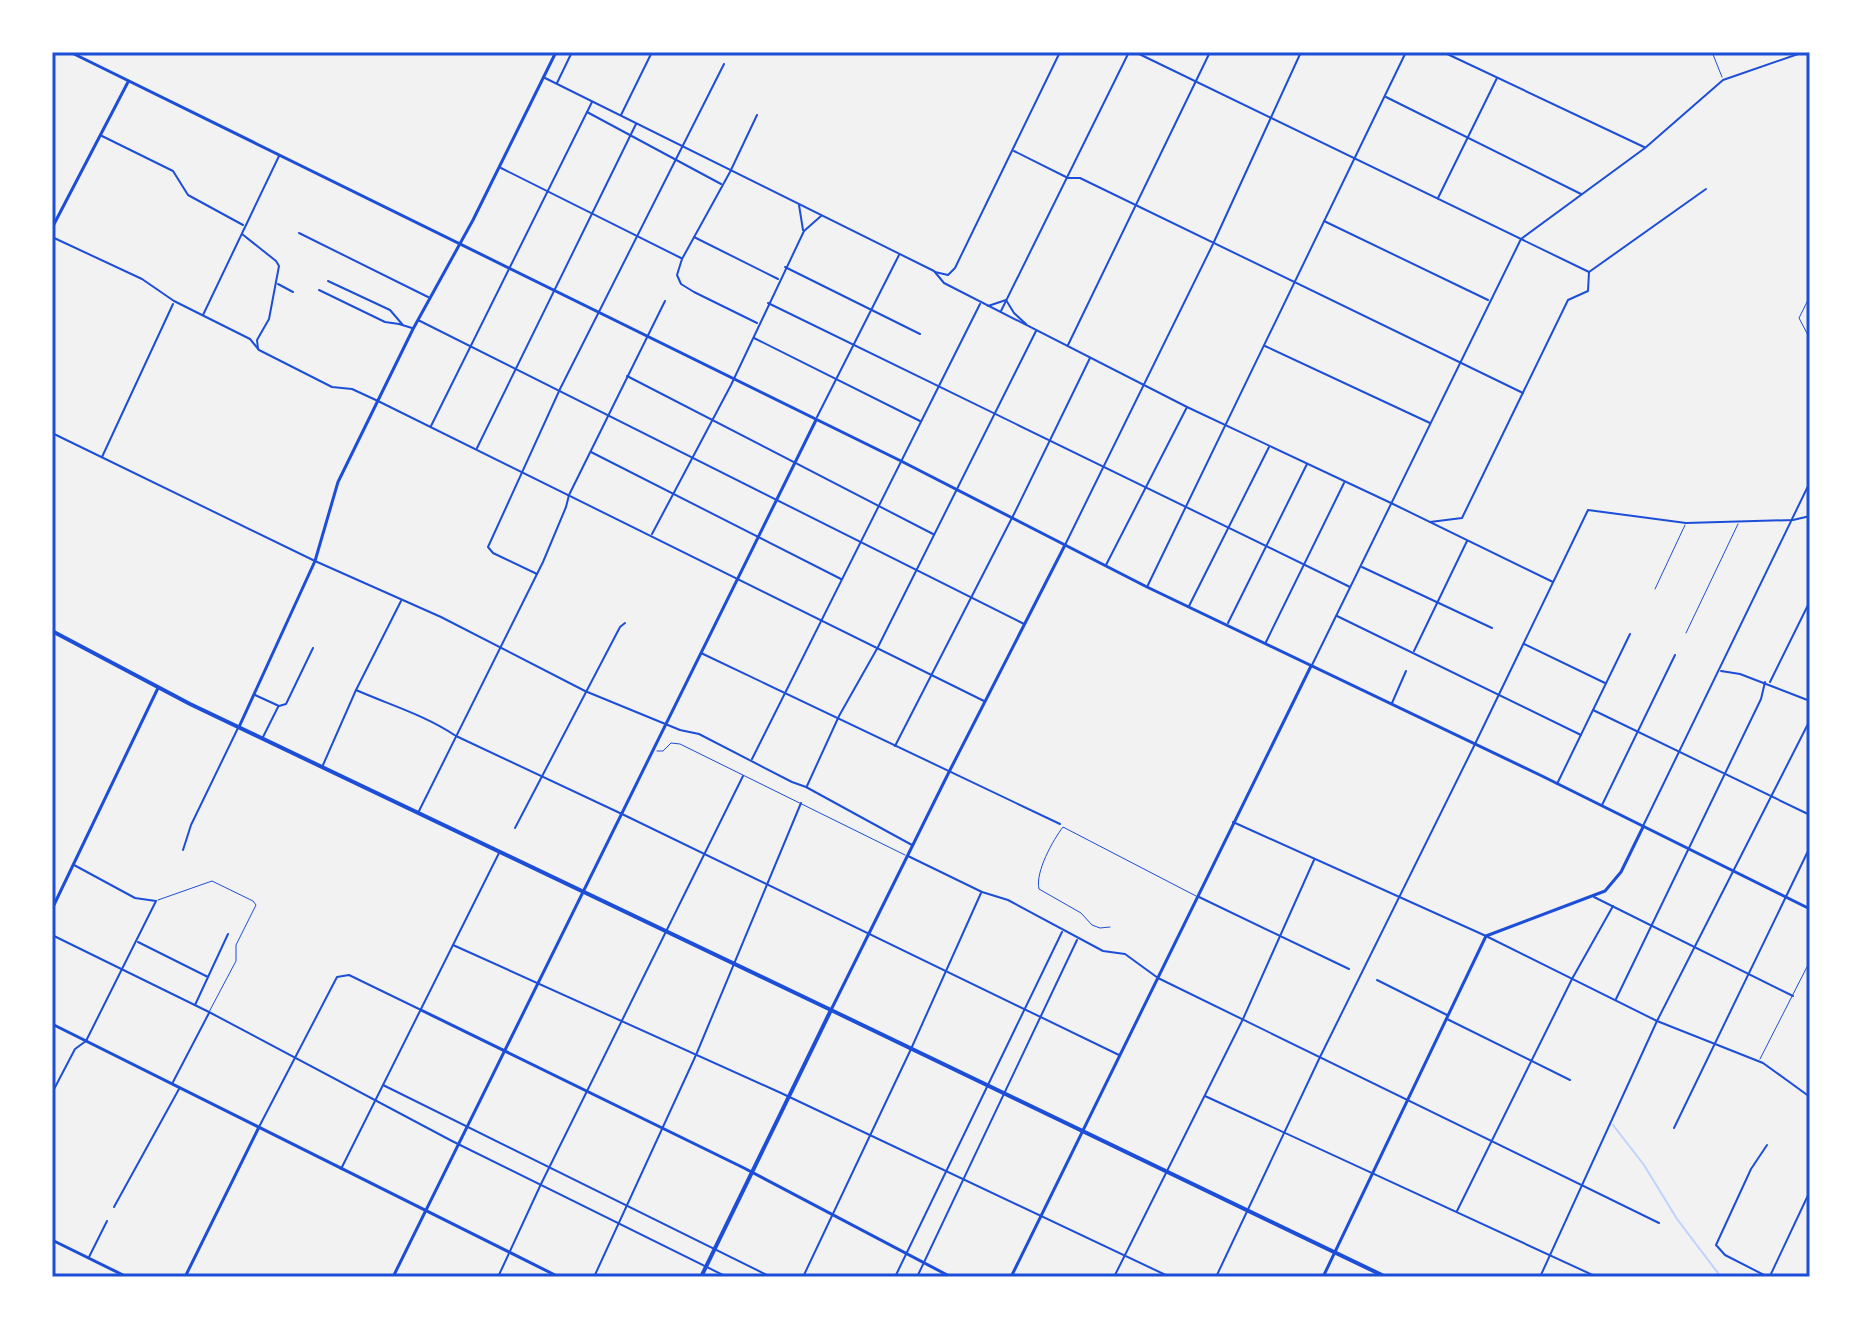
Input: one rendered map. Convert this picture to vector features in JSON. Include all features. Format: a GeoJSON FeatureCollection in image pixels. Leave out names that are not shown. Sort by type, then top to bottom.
{"type":"FeatureCollection","features":[{"type":"Feature","properties":{"kind":"main road"},"geometry":{"type":"LineString","coordinates":[[52,631],[158,688],[1386,1277]]}},
{"type":"Feature","properties":{"kind":"main road"},"geometry":{"type":"LineString","coordinates":[[239,727],[451,829]]}},
{"type":"Feature","properties":{"kind":"main road"},"geometry":{"type":"LineString","coordinates":[[701,1277],[831,1010]]}},
{"type":"Feature","properties":{"kind":"street"},"geometry":{"type":"LineString","coordinates":[[70,52],[901,461],[1147,587],[1810,909]]}},
{"type":"Feature","properties":{"kind":"street"},"geometry":{"type":"LineString","coordinates":[[183,850],[191,825],[315,561],[338,482],[429,297],[500,167],[556,52]]}},
{"type":"Feature","properties":{"kind":"street"},"geometry":{"type":"LineString","coordinates":[[556,84],[572,52]]}},
{"type":"Feature","properties":{"kind":"street"},"geometry":{"type":"LineString","coordinates":[[620,116],[652,52]]}},
{"type":"Feature","properties":{"kind":"street"},"geometry":{"type":"LineString","coordinates":[[543,77],[730,172],[948,275],[955,268],[1014,151],[1060,52]]}},
{"type":"Feature","properties":{"kind":"street"},"geometry":{"type":"LineString","coordinates":[[1000,313],[1129,52]]}},
{"type":"Feature","properties":{"kind":"street"},"geometry":{"type":"LineString","coordinates":[[1135,52],[1589,272]]}},
{"type":"Feature","properties":{"kind":"street"},"geometry":{"type":"LineString","coordinates":[[1068,346],[1210,52]]}},
{"type":"Feature","properties":{"kind":"street"},"geometry":{"type":"LineString","coordinates":[[831,1010],[1213,244],[1301,52]]}},
{"type":"Feature","properties":{"kind":"street"},"geometry":{"type":"LineString","coordinates":[[1147,587],[1406,52]]}},
{"type":"Feature","properties":{"kind":"street"},"geometry":{"type":"LineString","coordinates":[[1443,52],[1645,148]]}},
{"type":"Feature","properties":{"kind":"street"},"geometry":{"type":"LineString","coordinates":[[1011,1277],[1521,239],[1645,148],[1723,80],[1804,52]]}},
{"type":"Feature","properties":{"kind":"street"},"geometry":{"type":"LineString","coordinates":[[537,574],[493,553],[488,547],[560,389],[724,64]]}},
{"type":"Feature","properties":{"kind":"street"},"geometry":{"type":"LineString","coordinates":[[1438,199],[1497,78]]}},
{"type":"Feature","properties":{"kind":"street"},"geometry":{"type":"LineString","coordinates":[[52,228],[128,81]]}},
{"type":"Feature","properties":{"kind":"street"},"geometry":{"type":"LineString","coordinates":[[1384,96],[1582,194]]}},
{"type":"Feature","properties":{"kind":"street"},"geometry":{"type":"LineString","coordinates":[[431,427],[592,102]]}},
{"type":"Feature","properties":{"kind":"street"},"geometry":{"type":"LineString","coordinates":[[587,112],[722,185]]}},
{"type":"Feature","properties":{"kind":"street"},"geometry":{"type":"LineString","coordinates":[[757,115],[730,172],[693,237],[677,275],[681,284],[694,292],[758,324]]}},
{"type":"Feature","properties":{"kind":"street"},"geometry":{"type":"LineString","coordinates":[[476,449],[636,124]]}},
{"type":"Feature","properties":{"kind":"street"},"geometry":{"type":"LineString","coordinates":[[99,135],[175,172],[188,195],[245,226]]}},
{"type":"Feature","properties":{"kind":"street"},"geometry":{"type":"LineString","coordinates":[[1014,151],[1068,178],[1080,178],[1523,393]]}},
{"type":"Feature","properties":{"kind":"street"},"geometry":{"type":"LineString","coordinates":[[203,315],[279,155]]}},
{"type":"Feature","properties":{"kind":"street"},"geometry":{"type":"LineString","coordinates":[[500,167],[682,259]]}},
{"type":"Feature","properties":{"kind":"street"},"geometry":{"type":"LineString","coordinates":[[1589,272],[1706,189]]}},
{"type":"Feature","properties":{"kind":"street"},"geometry":{"type":"LineString","coordinates":[[799,205],[804,231]]}},
{"type":"Feature","properties":{"kind":"street"},"geometry":{"type":"LineString","coordinates":[[652,535],[733,379],[804,231],[821,216]]}},
{"type":"Feature","properties":{"kind":"street"},"geometry":{"type":"LineString","coordinates":[[1323,221],[1489,300]]}},
{"type":"Feature","properties":{"kind":"street"},"geometry":{"type":"LineString","coordinates":[[299,233],[429,297]]}},
{"type":"Feature","properties":{"kind":"street"},"geometry":{"type":"LineString","coordinates":[[242,234],[278,264],[269,319],[257,340],[259,350]]}},
{"type":"Feature","properties":{"kind":"street"},"geometry":{"type":"LineString","coordinates":[[52,237],[142,279],[174,301],[250,339],[259,350],[332,387],[352,389],[378,401],[985,702]]}},
{"type":"Feature","properties":{"kind":"street"},"geometry":{"type":"LineString","coordinates":[[693,237],[779,279]]}},
{"type":"Feature","properties":{"kind":"street"},"geometry":{"type":"LineString","coordinates":[[393,1277],[900,254]]}},
{"type":"Feature","properties":{"kind":"street"},"geometry":{"type":"LineString","coordinates":[[785,267],[920,334]]}},
{"type":"Feature","properties":{"kind":"street"},"geometry":{"type":"LineString","coordinates":[[934,271],[944,283],[1187,407],[1553,582]]}},
{"type":"Feature","properties":{"kind":"street"},"geometry":{"type":"LineString","coordinates":[[1430,522],[1462,518],[1568,300],[1588,291],[1589,272]]}},
{"type":"Feature","properties":{"kind":"street"},"geometry":{"type":"LineString","coordinates":[[328,281],[390,310],[403,324]]}},
{"type":"Feature","properties":{"kind":"street"},"geometry":{"type":"LineString","coordinates":[[277,284],[293,292]]}},
{"type":"Feature","properties":{"kind":"street"},"geometry":{"type":"LineString","coordinates":[[319,290],[385,322],[403,324],[413,329]]}},
{"type":"Feature","properties":{"kind":"street"},"geometry":{"type":"LineString","coordinates":[[987,306],[1006,300]]}},
{"type":"Feature","properties":{"kind":"street"},"geometry":{"type":"LineString","coordinates":[[1006,300],[1014,313],[1029,326]]}},
{"type":"Feature","properties":{"kind":"street"},"geometry":{"type":"LineString","coordinates":[[101,458],[174,301]]}},
{"type":"Feature","properties":{"kind":"street"},"geometry":{"type":"LineString","coordinates":[[418,812],[537,574],[569,495],[665,301]]}},
{"type":"Feature","properties":{"kind":"street"},"geometry":{"type":"LineString","coordinates":[[751,761],[980,302]]}},
{"type":"Feature","properties":{"kind":"street"},"geometry":{"type":"LineString","coordinates":[[768,303],[1351,588]]}},
{"type":"Feature","properties":{"kind":"street"},"geometry":{"type":"LineString","coordinates":[[418,319],[1025,624]]}},
{"type":"Feature","properties":{"kind":"street"},"geometry":{"type":"LineString","coordinates":[[806,787],[839,716],[878,647],[1037,330]]}},
{"type":"Feature","properties":{"kind":"street"},"geometry":{"type":"LineString","coordinates":[[752,337],[921,421]]}},
{"type":"Feature","properties":{"kind":"street"},"geometry":{"type":"LineString","coordinates":[[1263,345],[1431,424]]}},
{"type":"Feature","properties":{"kind":"street"},"geometry":{"type":"LineString","coordinates":[[895,746],[1090,358]]}},
{"type":"Feature","properties":{"kind":"street"},"geometry":{"type":"LineString","coordinates":[[627,376],[934,535]]}},
{"type":"Feature","properties":{"kind":"street"},"geometry":{"type":"LineString","coordinates":[[1105,566],[1187,407]]}},
{"type":"Feature","properties":{"kind":"street"},"geometry":{"type":"LineString","coordinates":[[52,433],[315,561],[441,617],[585,691],[699,734],[913,845]]}},
{"type":"Feature","properties":{"kind":"street"},"geometry":{"type":"LineString","coordinates":[[1188,607],[1270,445]]}},
{"type":"Feature","properties":{"kind":"street"},"geometry":{"type":"LineString","coordinates":[[590,451],[841,579]]}},
{"type":"Feature","properties":{"kind":"street"},"geometry":{"type":"LineString","coordinates":[[1227,625],[1307,463]]}},
{"type":"Feature","properties":{"kind":"street"},"geometry":{"type":"LineString","coordinates":[[1265,644],[1345,481]]}},
{"type":"Feature","properties":{"kind":"street"},"geometry":{"type":"LineString","coordinates":[[1323,1277],[1486,936],[1594,897],[1617,879],[1810,482]]}},
{"type":"Feature","properties":{"kind":"street"},"geometry":{"type":"LineString","coordinates":[[1216,1277],[1320,1057],[1588,510],[1686,523],[1793,520],[1810,516]]}},
{"type":"Feature","properties":{"kind":"street"},"geometry":{"type":"LineString","coordinates":[[1413,652],[1467,540]]}},
{"type":"Feature","properties":{"kind":"street"},"geometry":{"type":"LineString","coordinates":[[1361,567],[1492,628]]}},
{"type":"Feature","properties":{"kind":"street"},"geometry":{"type":"LineString","coordinates":[[323,766],[356,690],[401,600]]}},
{"type":"Feature","properties":{"kind":"street"},"geometry":{"type":"LineString","coordinates":[[1769,684],[1810,601]]}},
{"type":"Feature","properties":{"kind":"street"},"geometry":{"type":"LineString","coordinates":[[1337,616],[1581,735]]}},
{"type":"Feature","properties":{"kind":"street"},"geometry":{"type":"LineString","coordinates":[[515,828],[585,691],[625,623]]}},
{"type":"Feature","properties":{"kind":"street"},"geometry":{"type":"LineString","coordinates":[[1557,784],[1630,634]]}},
{"type":"Feature","properties":{"kind":"street"},"geometry":{"type":"LineString","coordinates":[[1524,644],[1606,683]]}},
{"type":"Feature","properties":{"kind":"street"},"geometry":{"type":"LineString","coordinates":[[254,695],[279,706],[286,704],[313,648]]}},
{"type":"Feature","properties":{"kind":"street"},"geometry":{"type":"LineString","coordinates":[[701,653],[839,716],[1060,824]]}},
{"type":"Feature","properties":{"kind":"street"},"geometry":{"type":"LineString","coordinates":[[1602,806],[1675,655]]}},
{"type":"Feature","properties":{"kind":"street"},"geometry":{"type":"LineString","coordinates":[[1392,704],[1406,671]]}},
{"type":"Feature","properties":{"kind":"street"},"geometry":{"type":"LineString","coordinates":[[1719,671],[1765,682],[1810,701]]}},
{"type":"Feature","properties":{"kind":"street"},"geometry":{"type":"LineString","coordinates":[[1615,1000],[1761,699],[1765,682]]}},
{"type":"Feature","properties":{"kind":"street"},"geometry":{"type":"LineString","coordinates":[[52,909],[158,688]]}},
{"type":"Feature","properties":{"kind":"street"},"geometry":{"type":"LineString","coordinates":[[356,690],[391,706],[432,719],[456,736],[1120,1056]]}},
{"type":"Feature","properties":{"kind":"street"},"geometry":{"type":"LineString","coordinates":[[263,737],[279,706]]}},
{"type":"Feature","properties":{"kind":"street"},"geometry":{"type":"LineString","coordinates":[[1593,710],[1810,815]]}},
{"type":"Feature","properties":{"kind":"street"},"geometry":{"type":"LineString","coordinates":[[1540,1277],[1657,1021],[1810,720]]}},
{"type":"Feature","properties":{"kind":"street"},"geometry":{"type":"LineString","coordinates":[[498,1277],[743,776]]}},
{"type":"Feature","properties":{"kind":"street"},"geometry":{"type":"LineString","coordinates":[[594,1277],[664,1129],[801,803]]}},
{"type":"Feature","properties":{"kind":"street"},"geometry":{"type":"LineString","coordinates":[[1233,822],[1486,936],[1657,1021],[1759,1061],[1810,1097]]}},
{"type":"Feature","properties":{"kind":"street"},"geometry":{"type":"LineString","coordinates":[[1674,1128],[1810,847]]}},
{"type":"Feature","properties":{"kind":"street"},"geometry":{"type":"LineString","coordinates":[[341,1169],[500,852]]}},
{"type":"Feature","properties":{"kind":"street"},"geometry":{"type":"LineString","coordinates":[[908,856],[982,892],[1008,900],[1103,951],[1125,954],[1158,978],[1659,1223]]}},
{"type":"Feature","properties":{"kind":"street"},"geometry":{"type":"LineString","coordinates":[[1114,1277],[1243,1019],[1315,858]]}},
{"type":"Feature","properties":{"kind":"street"},"geometry":{"type":"LineString","coordinates":[[52,1093],[75,1049],[86,1041],[156,901],[135,898],[73,864]]}},
{"type":"Feature","properties":{"kind":"street"},"geometry":{"type":"LineString","coordinates":[[803,1277],[982,892]]}},
{"type":"Feature","properties":{"kind":"street"},"geometry":{"type":"LineString","coordinates":[[1198,897],[1349,969]]}},
{"type":"Feature","properties":{"kind":"street"},"geometry":{"type":"LineString","coordinates":[[1594,897],[1793,996]]}},
{"type":"Feature","properties":{"kind":"street"},"geometry":{"type":"LineString","coordinates":[[1456,1212],[1572,979],[1613,906]]}},
{"type":"Feature","properties":{"kind":"street"},"geometry":{"type":"LineString","coordinates":[[895,1277],[1062,931]]}},
{"type":"Feature","properties":{"kind":"street"},"geometry":{"type":"LineString","coordinates":[[195,1005],[228,934]]}},
{"type":"Feature","properties":{"kind":"street"},"geometry":{"type":"LineString","coordinates":[[52,935],[209,1012],[458,1145],[727,1277]]}},
{"type":"Feature","properties":{"kind":"street"},"geometry":{"type":"LineString","coordinates":[[917,1277],[1077,939]]}},
{"type":"Feature","properties":{"kind":"street"},"geometry":{"type":"LineString","coordinates":[[136,941],[208,977]]}},
{"type":"Feature","properties":{"kind":"street"},"geometry":{"type":"LineString","coordinates":[[453,945],[789,1097],[1170,1277]]}},
{"type":"Feature","properties":{"kind":"street"},"geometry":{"type":"LineString","coordinates":[[185,1277],[332,984],[343,975],[349,975],[751,1172],[951,1277]]}},
{"type":"Feature","properties":{"kind":"street"},"geometry":{"type":"LineString","coordinates":[[1377,980],[1570,1080]]}},
{"type":"Feature","properties":{"kind":"street"},"geometry":{"type":"LineString","coordinates":[[172,1084],[209,1012]]}},
{"type":"Feature","properties":{"kind":"street"},"geometry":{"type":"LineString","coordinates":[[52,1024],[559,1277]]}},
{"type":"Feature","properties":{"kind":"street"},"geometry":{"type":"LineString","coordinates":[[383,1085],[771,1277]]}},
{"type":"Feature","properties":{"kind":"street"},"geometry":{"type":"LineString","coordinates":[[114,1207],[179,1088]]}},
{"type":"Feature","properties":{"kind":"street"},"geometry":{"type":"LineString","coordinates":[[1204,1096],[1597,1277]]}},
{"type":"Feature","properties":{"kind":"street"},"geometry":{"type":"LineString","coordinates":[[1767,1145],[1751,1169],[1716,1241],[1721,1253],[1769,1277],[1810,1191]]}},
{"type":"Feature","properties":{"kind":"street"},"geometry":{"type":"LineString","coordinates":[[89,1258],[107,1221]]}},
{"type":"Feature","properties":{"kind":"street"},"geometry":{"type":"LineString","coordinates":[[52,1240],[127,1277]]}},
{"type":"Feature","properties":{"kind":"lane"},"geometry":{"type":"LineString","coordinates":[[1712,52],[1723,80]]}},
{"type":"Feature","properties":{"kind":"lane"},"geometry":{"type":"LineString","coordinates":[[1786,52],[1788,58]]}},
{"type":"Feature","properties":{"kind":"lane"},"geometry":{"type":"LineString","coordinates":[[1810,296],[1799,318],[1810,339]]}},
{"type":"Feature","properties":{"kind":"lane"},"geometry":{"type":"LineString","coordinates":[[1686,633],[1739,521]]}},
{"type":"Feature","properties":{"kind":"lane"},"geometry":{"type":"LineString","coordinates":[[1655,589],[1686,523]]}},
{"type":"Feature","properties":{"kind":"lane"},"geometry":{"type":"LineString","coordinates":[[653,750],[663,751],[669,744],[677,742],[908,856]]}},
{"type":"Feature","properties":{"kind":"lane"},"geometry":{"type":"LineString","coordinates":[[1110,927],[1092,925],[1081,913],[1039,889],[1041,872],[1063,827],[1198,897]]}},
{"type":"Feature","properties":{"kind":"lane"},"geometry":{"type":"LineString","coordinates":[[156,901],[212,881],[256,905],[236,945],[236,961],[209,1012]]}},
{"type":"Feature","properties":{"kind":"lane"},"geometry":{"type":"LineString","coordinates":[[1759,1061],[1810,961]]}},
{"type":"Feature","properties":{"kind":"waterway"},"geometry":{"type":"LineString","coordinates":[[1613,1125],[1721,1277]]}}]}
